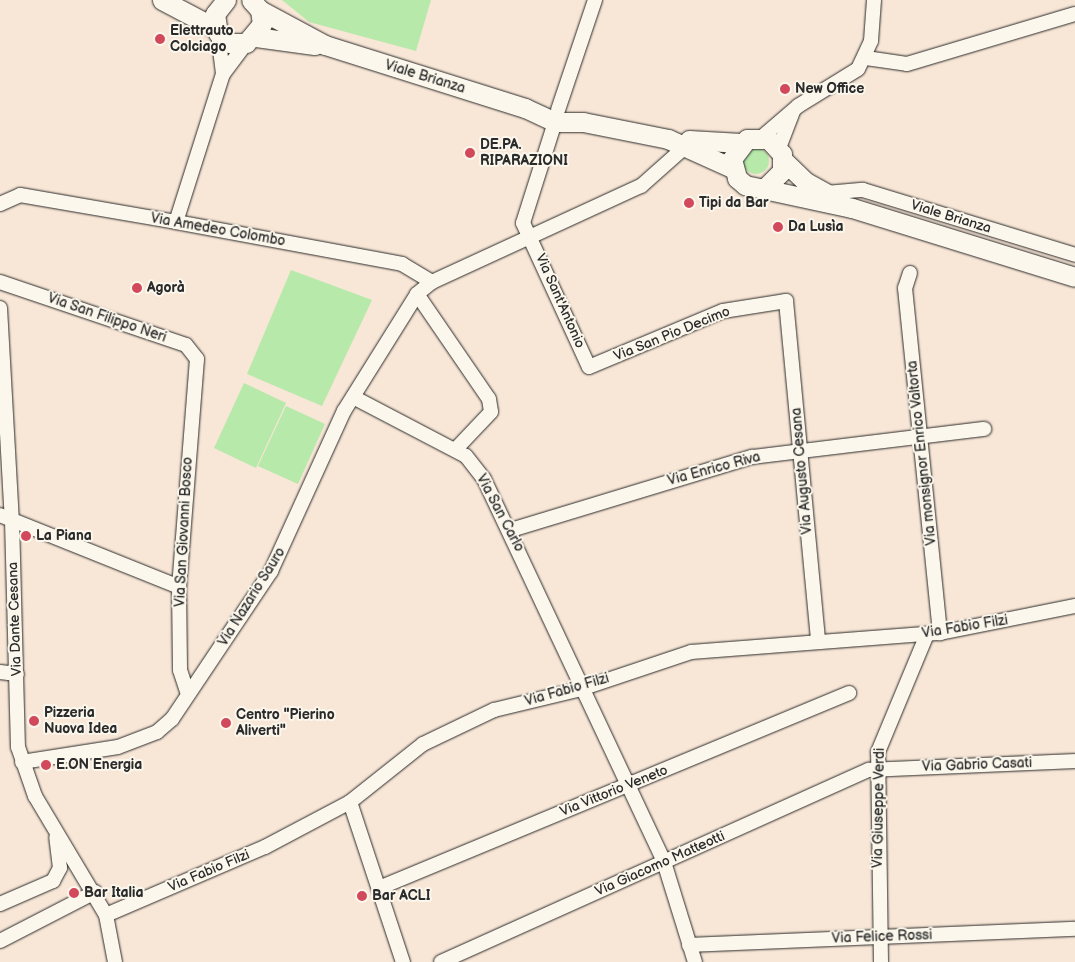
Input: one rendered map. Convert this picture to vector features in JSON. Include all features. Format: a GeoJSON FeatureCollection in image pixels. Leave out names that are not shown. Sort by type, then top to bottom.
{"type":"FeatureCollection","features":[{"type":"Feature","properties":{"kind":"main road","name":"Viale Brianza"},"geometry":{"type":"LineString","coordinates":[[162,0],[216,30],[230,43],[251,40],[325,45]]}},
{"type":"Feature","properties":{"kind":"main road"},"geometry":{"type":"LineString","coordinates":[[216,30],[215,14],[226,0]]}},
{"type":"Feature","properties":{"kind":"main road","name":"Viale Brianza"},"geometry":{"type":"LineString","coordinates":[[251,40],[262,24],[255,5]]}},
{"type":"Feature","properties":{"kind":"main road","name":"Viale Brianza"},"geometry":{"type":"LineString","coordinates":[[255,5],[325,45],[525,108],[668,139],[741,143],[762,137],[781,154],[806,182],[852,208]]}},
{"type":"Feature","properties":{"kind":"main road","name":"Viale Brianza"},"geometry":{"type":"LineString","coordinates":[[668,139],[732,168],[745,185],[766,187],[852,208],[1075,277]]}},
{"type":"Feature","properties":{"kind":"main road"},"geometry":{"type":"LineString","coordinates":[[732,168],[741,143]]}},
{"type":"Feature","properties":{"kind":"main road"},"geometry":{"type":"LineString","coordinates":[[766,187],[779,176],[781,154]]}},
{"type":"Feature","properties":{"kind":"street","name":"Via Sant'Antonio"},"geometry":{"type":"LineString","coordinates":[[589,367],[531,236],[523,223],[595,0]]}},
{"type":"Feature","properties":{"kind":"street"},"geometry":{"type":"LineString","coordinates":[[762,137],[798,106],[858,69],[866,58],[874,0]]}},
{"type":"Feature","properties":{"kind":"street"},"geometry":{"type":"LineString","coordinates":[[866,58],[907,64],[1075,14]]}},
{"type":"Feature","properties":{"kind":"street"},"geometry":{"type":"LineString","coordinates":[[216,30],[223,74]]}},
{"type":"Feature","properties":{"kind":"street"},"geometry":{"type":"LineString","coordinates":[[176,222],[223,74],[251,40]]}},
{"type":"Feature","properties":{"kind":"street"},"geometry":{"type":"LineString","coordinates":[[781,154],[784,128],[798,106]]}},
{"type":"Feature","properties":{"kind":"street"},"geometry":{"type":"LineString","coordinates":[[531,236],[641,186],[686,146]]}},
{"type":"Feature","properties":{"kind":"street","name":"Viale Brianza"},"geometry":{"type":"LineString","coordinates":[[826,193],[863,190],[1075,255]]}},
{"type":"Feature","properties":{"kind":"street","name":"Via Amedeo Colombo"},"geometry":{"type":"LineString","coordinates":[[0,204],[20,195],[176,222],[402,264],[432,282]]}},
{"type":"Feature","properties":{"kind":"street","name":"Via Nazario Sauro"},"geometry":{"type":"LineString","coordinates":[[22,762],[139,740],[172,719],[187,691],[200,678],[271,571],[353,396],[418,294],[432,282],[531,236]]}},
{"type":"Feature","properties":{"kind":"street","name":"Via monsignor Enrico Valtorta"},"geometry":{"type":"LineString","coordinates":[[910,273],[905,288],[921,435],[934,634]]}},
{"type":"Feature","properties":{"kind":"street","name":"Via San Filippo Neri"},"geometry":{"type":"LineString","coordinates":[[0,282],[186,345],[197,359],[197,371]]}},
{"type":"Feature","properties":{"kind":"street"},"geometry":{"type":"LineString","coordinates":[[418,294],[489,399],[491,412],[455,450]]}},
{"type":"Feature","properties":{"kind":"street","name":"Via San Pio Decimo"},"geometry":{"type":"LineString","coordinates":[[589,367],[723,311],[786,302]]}},
{"type":"Feature","properties":{"kind":"street","name":"Via Augusto Cesana"},"geometry":{"type":"LineString","coordinates":[[786,302],[818,640]]}},
{"type":"Feature","properties":{"kind":"street","name":"Via Dante Cesana"},"geometry":{"type":"LineString","coordinates":[[0,308],[6,518],[17,674],[17,732],[22,762],[55,831],[86,876],[106,915],[115,962]]}},
{"type":"Feature","properties":{"kind":"street","name":"Via San Giovanni Bosco"},"geometry":{"type":"LineString","coordinates":[[187,691],[180,670],[179,587],[197,371]]}},
{"type":"Feature","properties":{"kind":"street","name":"Via San Carlo"},"geometry":{"type":"LineString","coordinates":[[353,396],[455,450],[484,479],[511,530],[581,689],[664,862],[695,962]]}},
{"type":"Feature","properties":{"kind":"street","name":"Via Enrico Riva"},"geometry":{"type":"LineString","coordinates":[[511,530],[718,466],[801,451],[921,435],[984,429]]}},
{"type":"Feature","properties":{"kind":"street"},"geometry":{"type":"LineString","coordinates":[[6,518],[179,587]]}},
{"type":"Feature","properties":{"kind":"street","name":"Via Fabio Filzi"},"geometry":{"type":"LineString","coordinates":[[106,915],[265,848],[350,802],[423,744],[494,710],[581,689],[690,652],[818,640],[934,634],[1075,606]]}},
{"type":"Feature","properties":{"kind":"street","name":"Via Giuseppe Verdi"},"geometry":{"type":"LineString","coordinates":[[881,962],[878,768],[883,734],[934,634]]}},
{"type":"Feature","properties":{"kind":"street"},"geometry":{"type":"LineString","coordinates":[[0,672],[17,674]]}},
{"type":"Feature","properties":{"kind":"street","name":"Via Vittorio Veneto"},"geometry":{"type":"LineString","coordinates":[[379,888],[849,693]]}},
{"type":"Feature","properties":{"kind":"street","name":"Via Gabrio Casati"},"geometry":{"type":"LineString","coordinates":[[878,768],[1075,761]]}},
{"type":"Feature","properties":{"kind":"street","name":"Via Giacomo Matteotti"},"geometry":{"type":"LineString","coordinates":[[442,962],[878,768]]}},
{"type":"Feature","properties":{"kind":"street"},"geometry":{"type":"LineString","coordinates":[[350,802],[403,962]]}},
{"type":"Feature","properties":{"kind":"street","name":"Via Dante Cesana"},"geometry":{"type":"LineString","coordinates":[[55,831],[60,868]]}},
{"type":"Feature","properties":{"kind":"street"},"geometry":{"type":"LineString","coordinates":[[0,904],[48,885],[60,868],[86,876]]}},
{"type":"Feature","properties":{"kind":"street"},"geometry":{"type":"LineString","coordinates":[[0,941],[95,892]]}},
{"type":"Feature","properties":{"kind":"street","name":"Via Felice Rossi"},"geometry":{"type":"LineString","coordinates":[[689,945],[1075,929]]}},
{"type":"Feature","properties":{"kind":"green space"},"geometry":{"type":"Polygon","coordinates":[[[282,0],[431,0],[416,51],[309,22],[282,0]]]}},
{"type":"Feature","properties":{"kind":"green space"},"geometry":{"type":"Polygon","coordinates":[[[756,148],[765,152],[769,161],[765,170],[756,174],[747,170],[743,161],[747,152],[756,148]]]}},
{"type":"Feature","properties":{"kind":"green space"},"geometry":{"type":"Polygon","coordinates":[[[291,270],[372,300],[322,406],[247,374],[291,270]]]}},
{"type":"Feature","properties":{"kind":"green space"},"geometry":{"type":"Polygon","coordinates":[[[244,383],[286,403],[256,468],[214,448],[244,383]]]}},
{"type":"Feature","properties":{"kind":"green space"},"geometry":{"type":"Polygon","coordinates":[[[286,406],[325,424],[298,484],[258,466],[286,406]]]}},
{"type":"Feature","properties":{"kind":"place","name":"Elettrauto Colciago"},"geometry":{"type":"Point","coordinates":[160,39]}},
{"type":"Feature","properties":{"kind":"place","name":"New Office"},"geometry":{"type":"Point","coordinates":[785,89]}},
{"type":"Feature","properties":{"kind":"place","name":"DE.PA. RIPARAZIONI"},"geometry":{"type":"Point","coordinates":[470,153]}},
{"type":"Feature","properties":{"kind":"place","name":"Tipi da Bar"},"geometry":{"type":"Point","coordinates":[689,203]}},
{"type":"Feature","properties":{"kind":"place","name":"Da Lusìa"},"geometry":{"type":"Point","coordinates":[778,227]}},
{"type":"Feature","properties":{"kind":"place","name":"Agorà"},"geometry":{"type":"Point","coordinates":[137,288]}},
{"type":"Feature","properties":{"kind":"place","name":"La Piana"},"geometry":{"type":"Point","coordinates":[26,536]}},
{"type":"Feature","properties":{"kind":"place","name":"Pizzeria Nuova Idea"},"geometry":{"type":"Point","coordinates":[34,721]}},
{"type":"Feature","properties":{"kind":"place","name":"Centro \"Pierino Aliverti\""},"geometry":{"type":"Point","coordinates":[226,723]}},
{"type":"Feature","properties":{"kind":"place","name":"E.ON Energia"},"geometry":{"type":"Point","coordinates":[46,765]}},
{"type":"Feature","properties":{"kind":"place","name":"Bar Italia"},"geometry":{"type":"Point","coordinates":[74,893]}},
{"type":"Feature","properties":{"kind":"place","name":"Bar ACLI"},"geometry":{"type":"Point","coordinates":[362,896]}}]}
